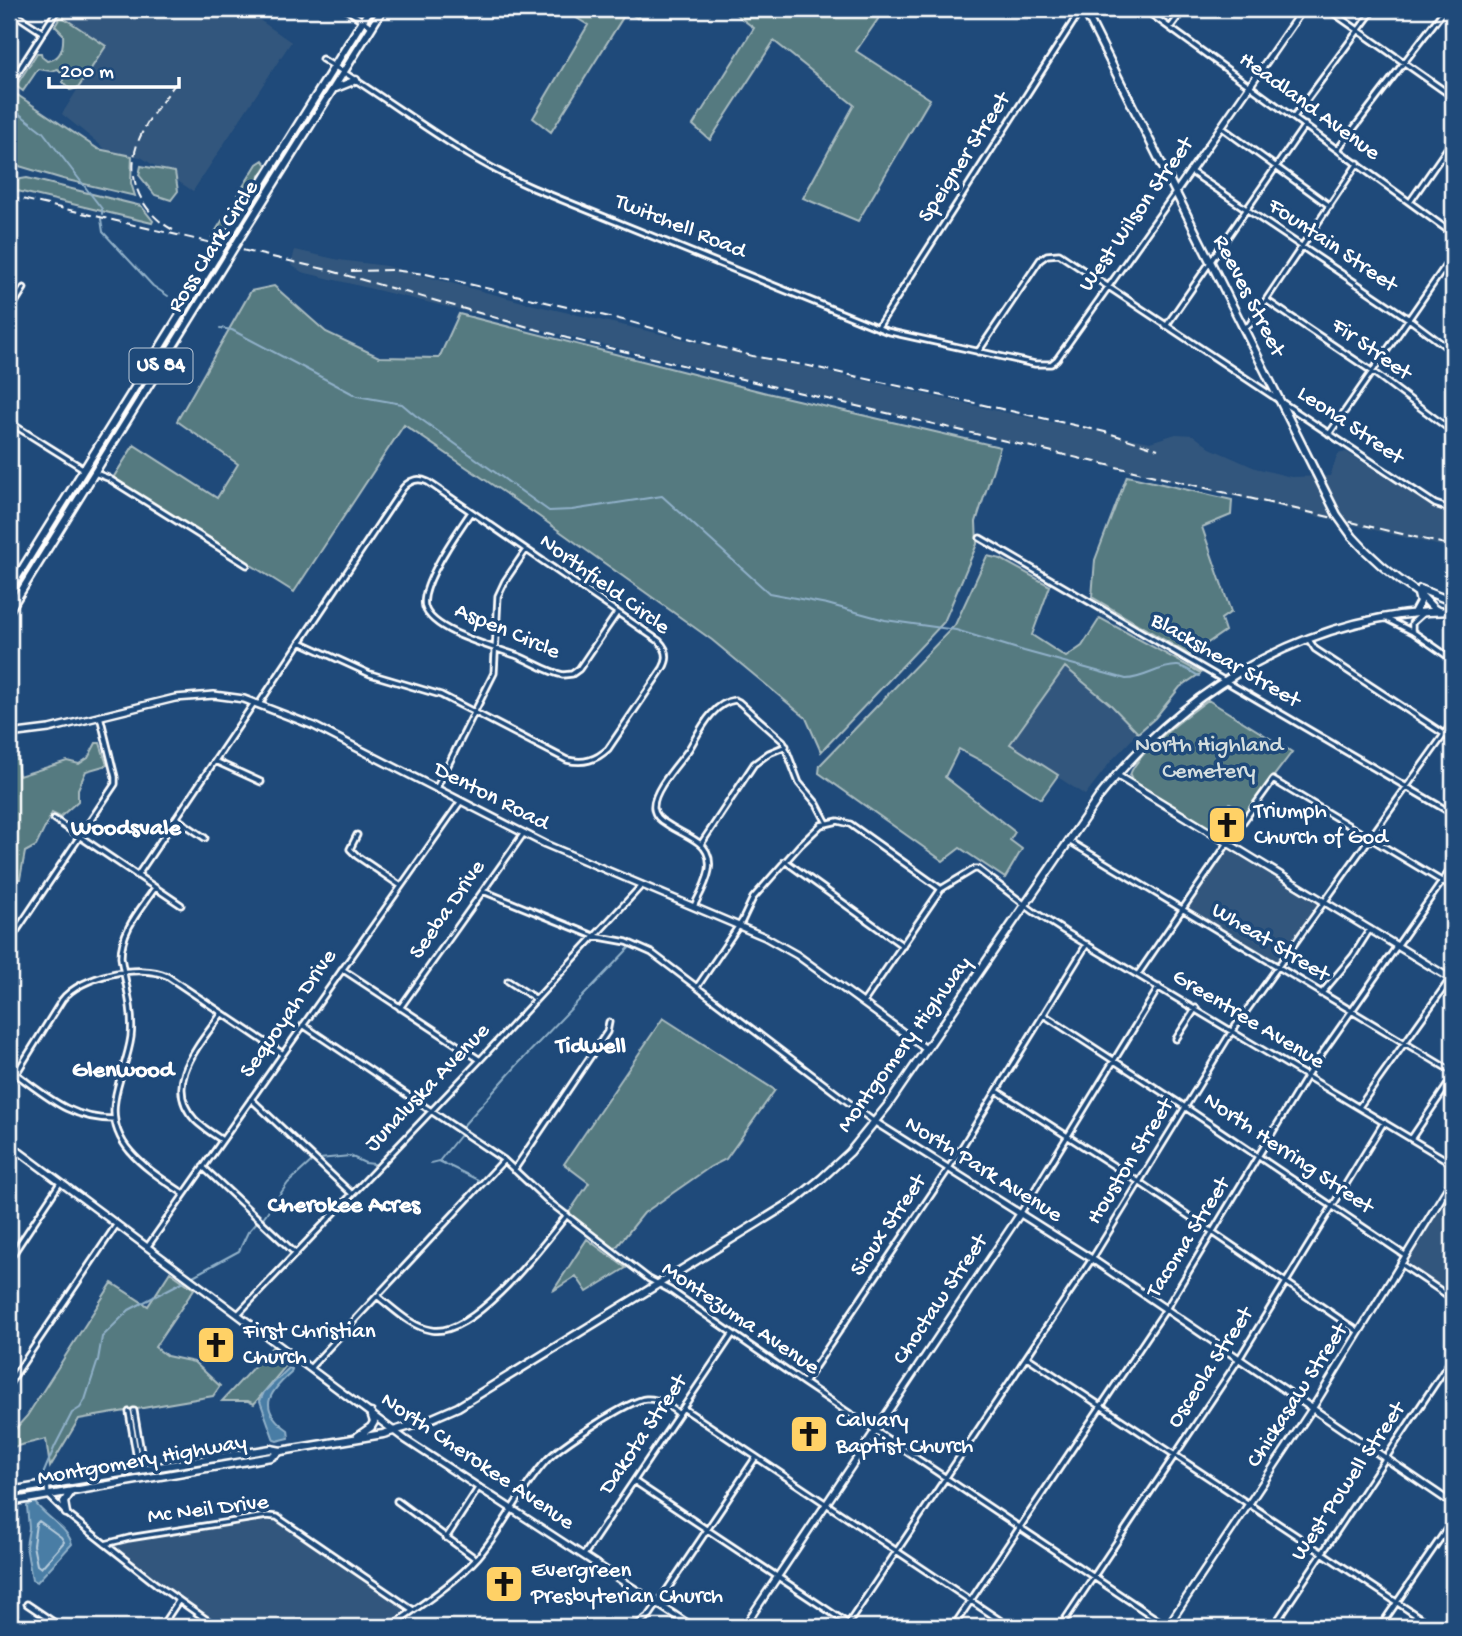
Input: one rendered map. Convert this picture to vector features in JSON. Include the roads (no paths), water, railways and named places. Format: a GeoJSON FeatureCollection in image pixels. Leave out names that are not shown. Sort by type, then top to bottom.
{"type":"FeatureCollection","features":[{"type":"Feature","properties":{"kind":"main road","name":"Ross Clark Circle"},"geometry":{"type":"LineString","coordinates":[[9,590],[370,9]]}},
{"type":"Feature","properties":{"kind":"main road","name":"Ross Clark Circle"},"geometry":{"type":"LineString","coordinates":[[9,611],[383,9]]}},
{"type":"Feature","properties":{"kind":"main road","name":"Reeves Street"},"geometry":{"type":"LineString","coordinates":[[1085,10],[1337,515],[1374,559],[1417,592],[1431,611]]}},
{"type":"Feature","properties":{"kind":"main road"},"geometry":{"type":"LineString","coordinates":[[332,91],[342,83],[356,80]]}},
{"type":"Feature","properties":{"kind":"main road"},"geometry":{"type":"LineString","coordinates":[[84,469],[95,473]]}},
{"type":"Feature","properties":{"kind":"main road"},"geometry":{"type":"LineString","coordinates":[[47,529],[56,535]]}},
{"type":"Feature","properties":{"kind":"main road","name":"Reeves Street"},"geometry":{"type":"LineString","coordinates":[[1402,581],[1453,602]]}},
{"type":"Feature","properties":{"kind":"main road"},"geometry":{"type":"LineString","coordinates":[[1414,613],[1420,602],[1417,592]]}},
{"type":"Feature","properties":{"kind":"main road"},"geometry":{"type":"LineString","coordinates":[[1426,593],[1433,600],[1431,611]]}},
{"type":"Feature","properties":{"kind":"main road","name":"Montgomery Highway"},"geometry":{"type":"LineString","coordinates":[[9,1490],[141,1467],[271,1449],[281,1451],[354,1439],[394,1431],[458,1407],[808,1190],[850,1152],[875,1122],[1116,775],[1164,726],[1223,681],[1271,654],[1308,638],[1384,618],[1431,611],[1453,611]]}},
{"type":"Feature","properties":{"kind":"main road"},"geometry":{"type":"LineString","coordinates":[[354,1439],[371,1427],[374,1422],[370,1413]]}},
{"type":"Feature","properties":{"kind":"main road","name":"Montgomery Highway"},"geometry":{"type":"LineString","coordinates":[[9,1502],[271,1457],[281,1451]]}},
{"type":"Feature","properties":{"kind":"main road"},"geometry":{"type":"LineString","coordinates":[[66,1513],[64,1498],[71,1491]]}},
{"type":"Feature","properties":{"kind":"street"},"geometry":{"type":"LineString","coordinates":[[9,86],[58,9]]}},
{"type":"Feature","properties":{"kind":"street"},"geometry":{"type":"LineString","coordinates":[[346,9],[372,27]]}},
{"type":"Feature","properties":{"kind":"street","name":"Headland Avenue"},"geometry":{"type":"LineString","coordinates":[[1144,9],[1453,234]]}},
{"type":"Feature","properties":{"kind":"street"},"geometry":{"type":"LineString","coordinates":[[1170,28],[1184,9]]}},
{"type":"Feature","properties":{"kind":"street","name":"West Wilson Street"},"geometry":{"type":"LineString","coordinates":[[1051,364],[1061,355],[1303,9]]}},
{"type":"Feature","properties":{"kind":"street"},"geometry":{"type":"LineString","coordinates":[[1328,9],[1453,97]]}},
{"type":"Feature","properties":{"kind":"street"},"geometry":{"type":"LineString","coordinates":[[1294,117],[1374,9]]}},
{"type":"Feature","properties":{"kind":"street"},"geometry":{"type":"LineString","coordinates":[[1338,149],[1445,9]]}},
{"type":"Feature","properties":{"kind":"street"},"geometry":{"type":"LineString","coordinates":[[9,10],[43,33]]}},
{"type":"Feature","properties":{"kind":"street","name":"Speigner Street"},"geometry":{"type":"LineString","coordinates":[[877,327],[1077,16],[1085,10]]}},
{"type":"Feature","properties":{"kind":"street","name":"Twitchell Road"},"geometry":{"type":"LineString","coordinates":[[322,59],[496,171],[877,327],[907,337],[1035,364],[1051,364]]}},
{"type":"Feature","properties":{"kind":"street"},"geometry":{"type":"LineString","coordinates":[[1166,326],[1305,125]]}},
{"type":"Feature","properties":{"kind":"street"},"geometry":{"type":"LineString","coordinates":[[1221,127],[1330,206]]}},
{"type":"Feature","properties":{"kind":"street"},"geometry":{"type":"LineString","coordinates":[[1410,202],[1453,140]]}},
{"type":"Feature","properties":{"kind":"street"},"geometry":{"type":"LineString","coordinates":[[1244,327],[1249,325],[1358,163]]}},
{"type":"Feature","properties":{"kind":"street","name":"Fountain Street"},"geometry":{"type":"LineString","coordinates":[[1189,171],[1453,352]]}},
{"type":"Feature","properties":{"kind":"street","name":"Leona Street"},"geometry":{"type":"LineString","coordinates":[[978,352],[1040,260],[1047,255],[1061,255],[1247,382],[1435,504],[1453,510]]}},
{"type":"Feature","properties":{"kind":"street"},"geometry":{"type":"LineString","coordinates":[[1329,434],[1453,255]]}},
{"type":"Feature","properties":{"kind":"street"},"geometry":{"type":"LineString","coordinates":[[9,312],[24,289]]}},
{"type":"Feature","properties":{"kind":"street","name":"Fir Street"},"geometry":{"type":"LineString","coordinates":[[1266,300],[1373,372],[1453,432]]}},
{"type":"Feature","properties":{"kind":"street"},"geometry":{"type":"LineString","coordinates":[[9,422],[84,469]]}},
{"type":"Feature","properties":{"kind":"street"},"geometry":{"type":"LineString","coordinates":[[95,473],[108,478],[247,565]]}},
{"type":"Feature","properties":{"kind":"street","name":"Northfield Circle"},"geometry":{"type":"LineString","coordinates":[[138,876],[407,484],[414,480],[426,481],[661,643],[667,660],[611,745],[601,755],[584,762],[567,760],[425,688],[370,674],[300,642]]}},
{"type":"Feature","properties":{"kind":"street","name":"Aspen Circle"},"geometry":{"type":"LineString","coordinates":[[471,512],[439,560],[424,604],[430,616],[443,626],[558,674],[572,674],[579,669],[617,612]]}},
{"type":"Feature","properties":{"kind":"street","name":"Blackshear Street"},"geometry":{"type":"LineString","coordinates":[[980,538],[1453,814]]}},
{"type":"Feature","properties":{"kind":"street"},"geometry":{"type":"LineString","coordinates":[[436,789],[494,673],[498,596],[526,550]]}},
{"type":"Feature","properties":{"kind":"street"},"geometry":{"type":"LineString","coordinates":[[1413,632],[1412,622],[1431,611]]}},
{"type":"Feature","properties":{"kind":"street"},"geometry":{"type":"LineString","coordinates":[[1384,618],[1413,632],[1453,660]]}},
{"type":"Feature","properties":{"kind":"street"},"geometry":{"type":"LineString","coordinates":[[1308,638],[1315,649],[1453,740]]}},
{"type":"Feature","properties":{"kind":"street","name":"Denton Road"},"geometry":{"type":"LineString","coordinates":[[9,734],[39,731],[196,695],[225,695],[257,703],[314,726],[559,851],[739,925],[789,950],[926,1049]]}},
{"type":"Feature","properties":{"kind":"street"},"geometry":{"type":"LineString","coordinates":[[694,906],[709,870],[709,859],[701,844],[661,820],[654,807],[656,798],[674,768],[707,720],[723,704],[735,700],[776,732],[786,746],[799,783],[817,804],[827,823]]}},
{"type":"Feature","properties":{"kind":"street"},"geometry":{"type":"LineString","coordinates":[[9,942],[115,784],[100,716]]}},
{"type":"Feature","properties":{"kind":"street","name":"Houston Street"},"geometry":{"type":"LineString","coordinates":[[849,1626],[1091,1259],[1232,1031],[1453,722]]}},
{"type":"Feature","properties":{"kind":"street"},"geometry":{"type":"LineString","coordinates":[[701,844],[754,764],[786,746]]}},
{"type":"Feature","properties":{"kind":"street"},"geometry":{"type":"LineString","coordinates":[[215,761],[261,782]]}},
{"type":"Feature","properties":{"kind":"street"},"geometry":{"type":"LineString","coordinates":[[1116,775],[1452,978],[1359,1107]]}},
{"type":"Feature","properties":{"kind":"street"},"geometry":{"type":"LineString","coordinates":[[1138,974],[1273,780],[1453,888]]}},
{"type":"Feature","properties":{"kind":"street","name":"Sequoyah Drive"},"geometry":{"type":"LineString","coordinates":[[147,1247],[461,801]]}},
{"type":"Feature","properties":{"kind":"street"},"geometry":{"type":"LineString","coordinates":[[176,818],[205,838]]}},
{"type":"Feature","properties":{"kind":"street"},"geometry":{"type":"LineString","coordinates":[[54,819],[181,905]]}},
{"type":"Feature","properties":{"kind":"street"},"geometry":{"type":"LineString","coordinates":[[696,987],[739,925],[756,894],[818,828],[838,821],[850,824],[941,889],[863,1003]]}},
{"type":"Feature","properties":{"kind":"street","name":"Seeba Drive"},"geometry":{"type":"LineString","coordinates":[[401,1008],[524,833]]}},
{"type":"Feature","properties":{"kind":"street"},"geometry":{"type":"LineString","coordinates":[[357,835],[350,849],[401,886]]}},
{"type":"Feature","properties":{"kind":"street","name":"Wheat Street"},"geometry":{"type":"LineString","coordinates":[[1069,841],[1453,1075]]}},
{"type":"Feature","properties":{"kind":"street"},"geometry":{"type":"LineString","coordinates":[[785,861],[903,946]]}},
{"type":"Feature","properties":{"kind":"street","name":"Tacoma Street"},"geometry":{"type":"LineString","coordinates":[[953,1627],[1166,1309],[1307,1076],[1349,1012],[1453,866]]}},
{"type":"Feature","properties":{"kind":"street","name":"Greentree Avenue"},"geometry":{"type":"LineString","coordinates":[[941,889],[977,868],[1087,944],[1453,1164]]}},
{"type":"Feature","properties":{"kind":"street","name":"Junaluska Avenue"},"geometry":{"type":"LineString","coordinates":[[239,1314],[642,885]]}},
{"type":"Feature","properties":{"kind":"street"},"geometry":{"type":"LineString","coordinates":[[155,888],[124,936],[121,951],[130,1009],[131,1036],[114,1101],[114,1119],[123,1143],[132,1155],[184,1194]]}},
{"type":"Feature","properties":{"kind":"street","name":"North Park Avenue"},"geometry":{"type":"LineString","coordinates":[[483,891],[594,936],[643,947],[875,1122],[1091,1259],[1453,1504]]}},
{"type":"Feature","properties":{"kind":"street"},"geometry":{"type":"LineString","coordinates":[[1321,994],[1353,956],[1370,929]]}},
{"type":"Feature","properties":{"kind":"street","name":"Sioux Street"},"geometry":{"type":"LineString","coordinates":[[804,1383],[949,1168],[1087,944]]}},
{"type":"Feature","properties":{"kind":"street"},"geometry":{"type":"LineString","coordinates":[[342,969],[480,1060]]}},
{"type":"Feature","properties":{"kind":"street"},"geometry":{"type":"LineString","coordinates":[[9,1086],[68,992],[89,979],[123,973],[149,970],[163,974],[283,1054]]}},
{"type":"Feature","properties":{"kind":"street"},"geometry":{"type":"LineString","coordinates":[[508,981],[536,999]]}},
{"type":"Feature","properties":{"kind":"street","name":"Choctaw Street"},"geometry":{"type":"LineString","coordinates":[[744,1627],[1020,1214],[1159,987]]}},
{"type":"Feature","properties":{"kind":"street"},"geometry":{"type":"LineString","coordinates":[[1176,1039],[1196,1008]]}},
{"type":"Feature","properties":{"kind":"street"},"geometry":{"type":"LineString","coordinates":[[222,1012],[187,1065],[182,1087],[185,1102],[194,1119],[222,1140]]}},
{"type":"Feature","properties":{"kind":"street","name":"North Herring Street"},"geometry":{"type":"LineString","coordinates":[[1043,1014],[1406,1256]]}},
{"type":"Feature","properties":{"kind":"street"},"geometry":{"type":"LineString","coordinates":[[514,1170],[607,1032],[609,1022]]}},
{"type":"Feature","properties":{"kind":"street","name":"Montezuma Avenue"},"geometry":{"type":"LineString","coordinates":[[303,1025],[504,1160],[567,1215],[732,1335],[1168,1627]]}},
{"type":"Feature","properties":{"kind":"street"},"geometry":{"type":"LineString","coordinates":[[16,1074],[70,1111],[89,1117],[114,1119]]}},
{"type":"Feature","properties":{"kind":"street"},"geometry":{"type":"LineString","coordinates":[[1411,1139],[1453,1075]]}},
{"type":"Feature","properties":{"kind":"street"},"geometry":{"type":"LineString","coordinates":[[996,1091],[1139,1182],[1359,1332]]}},
{"type":"Feature","properties":{"kind":"street"},"geometry":{"type":"LineString","coordinates":[[251,1099],[352,1194]]}},
{"type":"Feature","properties":{"kind":"street","name":"Osceola Street"},"geometry":{"type":"LineString","coordinates":[[1060,1627],[1239,1359],[1384,1122]]}},
{"type":"Feature","properties":{"kind":"street","name":"North Cherokee Avenue"},"geometry":{"type":"LineString","coordinates":[[9,1144],[394,1431],[693,1627]]}},
{"type":"Feature","properties":{"kind":"street"},"geometry":{"type":"LineString","coordinates":[[310,1367],[504,1160]]}},
{"type":"Feature","properties":{"kind":"street"},"geometry":{"type":"LineString","coordinates":[[203,1167],[296,1254]]}},
{"type":"Feature","properties":{"kind":"street","name":"Chickasaw Street"},"geometry":{"type":"LineString","coordinates":[[1168,1627],[1312,1409],[1453,1179]]}},
{"type":"Feature","properties":{"kind":"street"},"geometry":{"type":"LineString","coordinates":[[9,1260],[60,1183]]}},
{"type":"Feature","properties":{"kind":"street"},"geometry":{"type":"LineString","coordinates":[[377,1296],[423,1328],[436,1331],[450,1329],[496,1297],[567,1215]]}},
{"type":"Feature","properties":{"kind":"street"},"geometry":{"type":"LineString","coordinates":[[9,1384],[117,1224]]}},
{"type":"Feature","properties":{"kind":"street"},"geometry":{"type":"LineString","coordinates":[[1401,1264],[1453,1299]]}},
{"type":"Feature","properties":{"kind":"street","name":"Dakota Street"},"geometry":{"type":"LineString","coordinates":[[584,1555],[732,1335]]}},
{"type":"Feature","properties":{"kind":"street"},"geometry":{"type":"LineString","coordinates":[[1027,1357],[1434,1627]]}},
{"type":"Feature","properties":{"kind":"street","name":"West Powell Street"},"geometry":{"type":"LineString","coordinates":[[1273,1627],[1453,1357]]}},
{"type":"Feature","properties":{"kind":"street"},"geometry":{"type":"LineString","coordinates":[[390,1627],[449,1584],[476,1559],[551,1456],[637,1401],[649,1399],[663,1403],[679,1414]]}},
{"type":"Feature","properties":{"kind":"street"},"geometry":{"type":"LineString","coordinates":[[683,1408],[1010,1627]]}},
{"type":"Feature","properties":{"kind":"street"},"geometry":{"type":"LineString","coordinates":[[131,1412],[137,1459],[143,1479]]}},
{"type":"Feature","properties":{"kind":"street"},"geometry":{"type":"LineString","coordinates":[[622,1627],[631,1627],[647,1619],[756,1457]]}},
{"type":"Feature","properties":{"kind":"street"},"geometry":{"type":"LineString","coordinates":[[634,1481],[849,1626]]}},
{"type":"Feature","properties":{"kind":"street"},"geometry":{"type":"LineString","coordinates":[[47,1485],[48,1495],[66,1513],[217,1627]]}},
{"type":"Feature","properties":{"kind":"street"},"geometry":{"type":"LineString","coordinates":[[446,1538],[479,1487]]}},
{"type":"Feature","properties":{"kind":"street"},"geometry":{"type":"LineString","coordinates":[[397,1501],[476,1559]]}},
{"type":"Feature","properties":{"kind":"street","name":"Mc Neil Drive"},"geometry":{"type":"LineString","coordinates":[[105,1544],[267,1516],[277,1517],[413,1610]]}},
{"type":"Feature","properties":{"kind":"street"},"geometry":{"type":"LineString","coordinates":[[1380,1627],[1453,1520]]}},
{"type":"Feature","properties":{"kind":"street"},"geometry":{"type":"LineString","coordinates":[[161,1627],[179,1600]]}},
{"type":"Feature","properties":{"kind":"street"},"geometry":{"type":"LineString","coordinates":[[27,1604],[61,1627]]}},
{"type":"Feature","properties":{"kind":"water"},"geometry":{"type":"Polygon","coordinates":[[[289,1368],[292,1369],[291,1373],[276,1388],[269,1402],[272,1415],[288,1430],[289,1438],[277,1441],[274,1440],[260,1401],[264,1392],[289,1368]]]}},
{"type":"Feature","properties":{"kind":"water"},"geometry":{"type":"Polygon","coordinates":[[[34,1501],[66,1532],[72,1544],[37,1582],[32,1580],[26,1546],[29,1528],[27,1506],[34,1501]]]}},
{"type":"Feature","properties":{"kind":"waterway"},"geometry":{"type":"LineString","coordinates":[[9,106],[43,132],[102,209],[102,214]]}},
{"type":"Feature","properties":{"kind":"waterway"},"geometry":{"type":"LineString","coordinates":[[101,219],[103,232],[153,286],[168,296]]}},
{"type":"Feature","properties":{"kind":"waterway"},"geometry":{"type":"LineString","coordinates":[[220,328],[232,330],[357,396],[402,404],[549,511],[662,496],[769,593],[827,604],[885,620],[956,630],[1126,679],[1171,666],[1181,667],[1199,676]]}},
{"type":"Feature","properties":{"kind":"waterway"},"geometry":{"type":"LineString","coordinates":[[462,1127],[630,947]]}},
{"type":"Feature","properties":{"kind":"waterway"},"geometry":{"type":"LineString","coordinates":[[440,1160],[460,1135]]}},
{"type":"Feature","properties":{"kind":"waterway"},"geometry":{"type":"LineString","coordinates":[[319,1159],[350,1156],[374,1164]]}},
{"type":"Feature","properties":{"kind":"waterway"},"geometry":{"type":"LineString","coordinates":[[263,1218],[288,1183],[312,1161]]}},
{"type":"Feature","properties":{"kind":"waterway"},"geometry":{"type":"LineString","coordinates":[[431,1163],[439,1161],[478,1180]]}},
{"type":"Feature","properties":{"kind":"waterway"},"geometry":{"type":"LineString","coordinates":[[193,1276],[239,1251],[248,1232],[257,1222]]}},
{"type":"Feature","properties":{"kind":"waterway"},"geometry":{"type":"LineString","coordinates":[[41,1479],[72,1413],[80,1408],[85,1400],[98,1360],[102,1337],[129,1310],[186,1280]]}},
{"type":"Feature","properties":{"kind":"railway"},"geometry":{"type":"LineString","coordinates":[[173,230],[161,222],[143,201],[137,189],[133,163],[144,128],[175,84]]}},
{"type":"Feature","properties":{"kind":"railway"},"geometry":{"type":"LineString","coordinates":[[9,196],[324,269],[567,338],[1453,546]]}},
{"type":"Feature","properties":{"kind":"railway"},"geometry":{"type":"LineString","coordinates":[[351,271],[392,270],[426,274],[627,321],[752,356],[809,366],[1105,432],[1158,449]]}},
{"type":"Feature","properties":{"kind":"place","name":"Triumph Church of God"},"geometry":{"type":"Point","coordinates":[1227,825]}},
{"type":"Feature","properties":{"kind":"place","name":"First Christian Church"},"geometry":{"type":"Point","coordinates":[216,1345]}},
{"type":"Feature","properties":{"kind":"place","name":"Calvary Baptist Church"},"geometry":{"type":"Point","coordinates":[809,1434]}},
{"type":"Feature","properties":{"kind":"place","name":"Evergreen Presbyterian Church"},"geometry":{"type":"Point","coordinates":[504,1584]}},
{"type":"Feature","properties":{"kind":"district","name":"Woodsvale"},"geometry":{"type":"Point","coordinates":[126,829]}},
{"type":"Feature","properties":{"kind":"district","name":"Tidwell"},"geometry":{"type":"Point","coordinates":[591,1047]}},
{"type":"Feature","properties":{"kind":"district","name":"Glenwood"},"geometry":{"type":"Point","coordinates":[123,1071]}},
{"type":"Feature","properties":{"kind":"district","name":"Cherokee Acres"},"geometry":{"type":"Point","coordinates":[344,1206]}},
{"type":"Feature","properties":{"kind":"park label","name":"North Highland Cemetery"},"geometry":{"type":"Point","coordinates":[1209,759]}}]}
